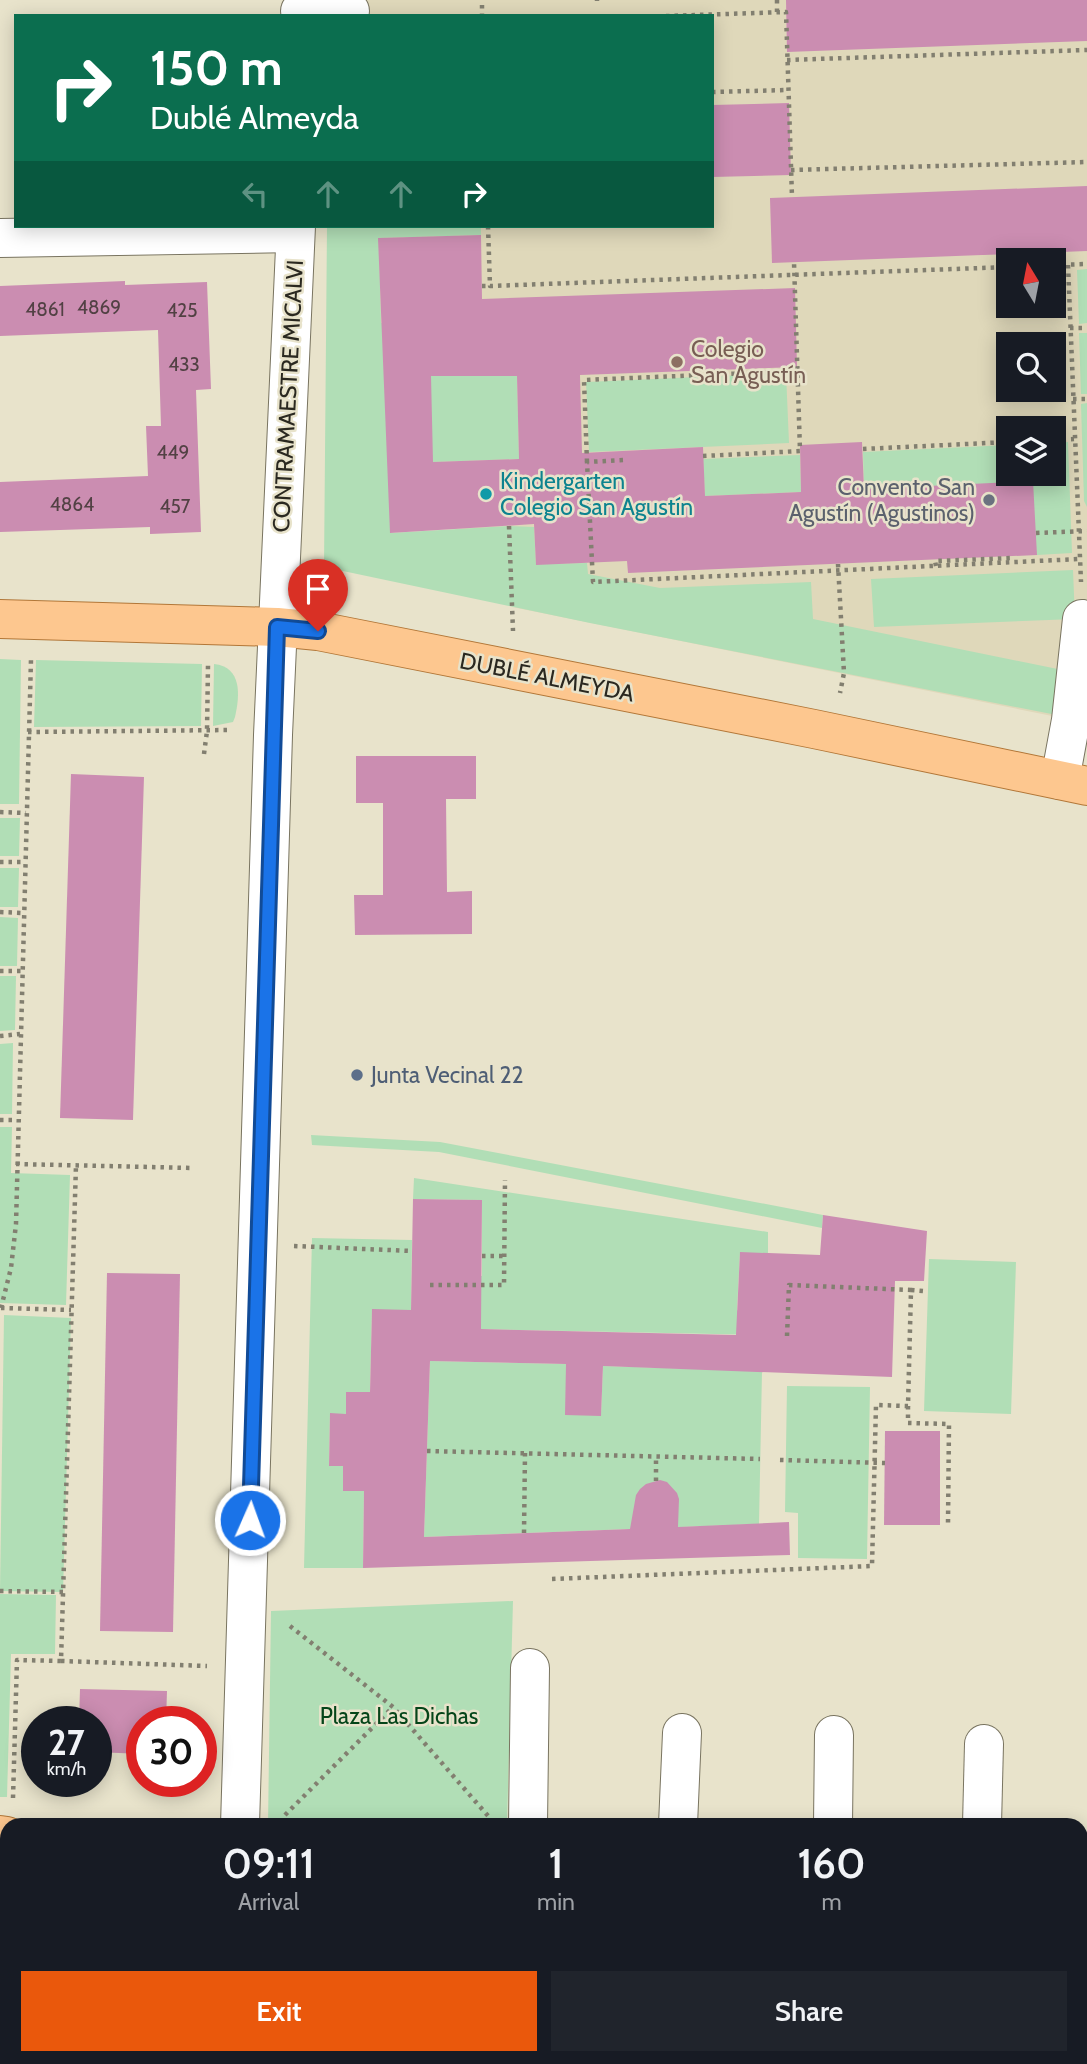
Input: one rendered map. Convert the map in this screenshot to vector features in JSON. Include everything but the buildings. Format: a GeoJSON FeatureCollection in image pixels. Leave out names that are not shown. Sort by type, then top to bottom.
{"type":"FeatureCollection","features":[{"type":"Feature","properties":{"kind":"main road","name":"DUBLÉ ALMEYDA"},"geometry":{"type":"LineString","coordinates":[[16,619],[277,627],[318,631],[1074,783]]}},
{"type":"Feature","properties":{"kind":"street"},"geometry":{"type":"LineString","coordinates":[[300,9],[351,10]]}},
{"type":"Feature","properties":{"kind":"street"},"geometry":{"type":"LineString","coordinates":[[0,238],[295,230]]}},
{"type":"Feature","properties":{"kind":"street","name":"CONTRAMAESTRE MICALVI"},"geometry":{"type":"LineString","coordinates":[[240,1818],[277,627],[295,230]]}},
{"type":"Feature","properties":{"kind":"street"},"geometry":{"type":"LineString","coordinates":[[1074,783],[1071,720],[1082,619]]}},
{"type":"Feature","properties":{"kind":"street"},"geometry":{"type":"LineString","coordinates":[[528,1818],[530,1668]]}},
{"type":"Feature","properties":{"kind":"street"},"geometry":{"type":"LineString","coordinates":[[678,1818],[682,1733]]}},
{"type":"Feature","properties":{"kind":"street"},"geometry":{"type":"LineString","coordinates":[[833,1818],[834,1735]]}},
{"type":"Feature","properties":{"kind":"street"},"geometry":{"type":"LineString","coordinates":[[982,1818],[984,1744]]}},
{"type":"Feature","properties":{"kind":"path"},"geometry":{"type":"LineString","coordinates":[[777,0],[777,12]]}},
{"type":"Feature","properties":{"kind":"path"},"geometry":{"type":"LineString","coordinates":[[482,5],[482,14]]}},
{"type":"Feature","properties":{"kind":"path"},"geometry":{"type":"LineString","coordinates":[[714,14],[786,12],[792,197]]}},
{"type":"Feature","properties":{"kind":"path"},"geometry":{"type":"LineString","coordinates":[[787,60],[1087,50]]}},
{"type":"Feature","properties":{"kind":"path"},"geometry":{"type":"LineString","coordinates":[[714,92],[788,90]]}},
{"type":"Feature","properties":{"kind":"path"},"geometry":{"type":"LineString","coordinates":[[791,170],[1087,162]]}},
{"type":"Feature","properties":{"kind":"path"},"geometry":{"type":"LineString","coordinates":[[488,228],[490,286]]}},
{"type":"Feature","properties":{"kind":"path"},"geometry":{"type":"LineString","coordinates":[[703,456],[800,451],[794,262]]}},
{"type":"Feature","properties":{"kind":"path"},"geometry":{"type":"LineString","coordinates":[[797,371],[584,380],[593,582],[838,567],[936,566],[1079,559],[1068,265],[1087,264]]}},
{"type":"Feature","properties":{"kind":"path"},"geometry":{"type":"LineString","coordinates":[[482,286],[996,267]]}},
{"type":"Feature","properties":{"kind":"path"},"geometry":{"type":"LineString","coordinates":[[1070,328],[1087,328]]}},
{"type":"Feature","properties":{"kind":"path"},"geometry":{"type":"LineString","coordinates":[[1073,399],[1087,399]]}},
{"type":"Feature","properties":{"kind":"path"},"geometry":{"type":"LineString","coordinates":[[1066,439],[1074,439]]}},
{"type":"Feature","properties":{"kind":"path"},"geometry":{"type":"LineString","coordinates":[[863,449],[996,443]]}},
{"type":"Feature","properties":{"kind":"path"},"geometry":{"type":"LineString","coordinates":[[587,462],[623,460]]}},
{"type":"Feature","properties":{"kind":"path"},"geometry":{"type":"LineString","coordinates":[[509,526],[512,607]]}},
{"type":"Feature","properties":{"kind":"path"},"geometry":{"type":"LineString","coordinates":[[1036,533],[1087,531]]}},
{"type":"Feature","properties":{"kind":"path"},"geometry":{"type":"LineString","coordinates":[[936,566],[936,561],[1013,556]]}},
{"type":"Feature","properties":{"kind":"path"},"geometry":{"type":"LineString","coordinates":[[838,567],[844,673]]}},
{"type":"Feature","properties":{"kind":"path"},"geometry":{"type":"LineString","coordinates":[[16,619],[29,732],[16,1224],[11,1268],[0,1308],[71,1310]]}},
{"type":"Feature","properties":{"kind":"path"},"geometry":{"type":"LineString","coordinates":[[204,754],[208,731],[208,657]]}},
{"type":"Feature","properties":{"kind":"path"},"geometry":{"type":"LineString","coordinates":[[29,732],[231,730]]}},
{"type":"Feature","properties":{"kind":"path"},"geometry":{"type":"LineString","coordinates":[[0,812],[26,813]]}},
{"type":"Feature","properties":{"kind":"path"},"geometry":{"type":"LineString","coordinates":[[0,862],[25,862]]}},
{"type":"Feature","properties":{"kind":"path"},"geometry":{"type":"LineString","coordinates":[[0,912],[23,913]]}},
{"type":"Feature","properties":{"kind":"path"},"geometry":{"type":"LineString","coordinates":[[0,971],[22,971]]}},
{"type":"Feature","properties":{"kind":"path"},"geometry":{"type":"LineString","coordinates":[[0,1035],[20,1034]]}},
{"type":"Feature","properties":{"kind":"path"},"geometry":{"type":"LineString","coordinates":[[0,1120],[17,1120]]}},
{"type":"Feature","properties":{"kind":"path"},"geometry":{"type":"LineString","coordinates":[[16,1164],[194,1168]]}},
{"type":"Feature","properties":{"kind":"path"},"geometry":{"type":"LineString","coordinates":[[61,1661],[76,1165]]}},
{"type":"Feature","properties":{"kind":"path"},"geometry":{"type":"LineString","coordinates":[[430,1285],[504,1285],[505,1180]]}},
{"type":"Feature","properties":{"kind":"path"},"geometry":{"type":"LineString","coordinates":[[311,1247],[412,1251]]}},
{"type":"Feature","properties":{"kind":"path"},"geometry":{"type":"LineString","coordinates":[[482,1256],[504,1256]]}},
{"type":"Feature","properties":{"kind":"path"},"geometry":{"type":"LineString","coordinates":[[787,1336],[789,1285],[923,1291]]}},
{"type":"Feature","properties":{"kind":"path"},"geometry":{"type":"LineString","coordinates":[[911,1290],[908,1423],[949,1424],[948,1524]]}},
{"type":"Feature","properties":{"kind":"path"},"geometry":{"type":"LineString","coordinates":[[552,1578],[873,1566],[876,1405],[908,1406]]}},
{"type":"Feature","properties":{"kind":"path"},"geometry":{"type":"LineString","coordinates":[[427,1451],[760,1460]]}},
{"type":"Feature","properties":{"kind":"path"},"geometry":{"type":"LineString","coordinates":[[524,1533],[525,1453]]}},
{"type":"Feature","properties":{"kind":"path"},"geometry":{"type":"LineString","coordinates":[[656,1457],[656,1481]]}},
{"type":"Feature","properties":{"kind":"path"},"geometry":{"type":"LineString","coordinates":[[780,1460],[885,1462]]}},
{"type":"Feature","properties":{"kind":"path"},"geometry":{"type":"LineString","coordinates":[[0,1591],[63,1592]]}},
{"type":"Feature","properties":{"kind":"path"},"geometry":{"type":"LineString","coordinates":[[290,1626],[393,1707],[491,1818]]}},
{"type":"Feature","properties":{"kind":"path"},"geometry":{"type":"LineString","coordinates":[[7,1818],[17,1660],[218,1666]]}},
{"type":"Feature","properties":{"kind":"path"},"geometry":{"type":"LineString","coordinates":[[285,1815],[393,1707]]}},
{"type":"Feature","properties":{"kind":"shaded area","name":"Colegio San Agustín"},"geometry":{"type":"Polygon","coordinates":[[[350,0],[1087,0],[1087,723],[512,607],[345,380],[353,228],[714,228],[714,14],[351,14],[350,0]]]}},
{"type":"Feature","properties":{"kind":"green space"},"geometry":{"type":"Polygon","coordinates":[[[327,228],[481,228],[481,235],[379,238],[381,323],[483,321],[484,376],[517,376],[519,459],[433,462],[390,533],[534,527],[536,564],[587,563],[588,574],[660,588],[811,582],[813,619],[1087,675],[1087,721],[590,623],[324,567],[327,228]]]}},
{"type":"Feature","properties":{"kind":"green space"},"geometry":{"type":"Polygon","coordinates":[[[1087,269],[1087,323],[1079,324],[1077,270],[1087,269]]]}},
{"type":"Feature","properties":{"kind":"green space"},"geometry":{"type":"Polygon","coordinates":[[[1079,333],[1087,333],[1087,394],[1081,394],[1079,333]]]}},
{"type":"Feature","properties":{"kind":"green space"},"geometry":{"type":"Polygon","coordinates":[[[786,373],[789,443],[589,452],[586,382],[786,373]]]}},
{"type":"Feature","properties":{"kind":"green space"},"geometry":{"type":"Polygon","coordinates":[[[1087,403],[1087,507],[1084,501],[1081,404],[1087,403]]]}},
{"type":"Feature","properties":{"kind":"green space"},"geometry":{"type":"Polygon","coordinates":[[[1066,442],[1072,553],[1037,555],[864,489],[863,452],[996,446],[996,486],[1066,486],[1066,442]]]}},
{"type":"Feature","properties":{"kind":"green space"},"geometry":{"type":"Polygon","coordinates":[[[800,455],[801,492],[705,496],[703,459],[800,455]]]}},
{"type":"Feature","properties":{"kind":"green space"},"geometry":{"type":"Polygon","coordinates":[[[1073,570],[1075,619],[874,627],[871,579],[1073,570]]]}},
{"type":"Feature","properties":{"kind":"green space"},"geometry":{"type":"Polygon","coordinates":[[[0,659],[21,660],[19,804],[0,804],[0,659]]]}},
{"type":"Feature","properties":{"kind":"green space"},"geometry":{"type":"Polygon","coordinates":[[[36,660],[202,664],[201,726],[34,727],[36,660]]]}},
{"type":"Feature","properties":{"kind":"green space"},"geometry":{"type":"Polygon","coordinates":[[[214,664],[230,670],[238,691],[233,722],[213,726],[214,664]]]}},
{"type":"Feature","properties":{"kind":"green space"},"geometry":{"type":"Polygon","coordinates":[[[0,818],[20,818],[19,856],[0,856],[0,818]]]}},
{"type":"Feature","properties":{"kind":"green space"},"geometry":{"type":"Polygon","coordinates":[[[0,868],[19,868],[18,907],[0,907],[0,868]]]}},
{"type":"Feature","properties":{"kind":"green space"},"geometry":{"type":"Polygon","coordinates":[[[0,917],[18,918],[17,966],[0,966],[0,917]]]}},
{"type":"Feature","properties":{"kind":"green space"},"geometry":{"type":"Polygon","coordinates":[[[0,976],[16,976],[15,1030],[0,1031],[0,976]]]}},
{"type":"Feature","properties":{"kind":"green space"},"geometry":{"type":"Polygon","coordinates":[[[13,1043],[12,1114],[0,1114],[0,1044],[13,1043]]]}},
{"type":"Feature","properties":{"kind":"green space"},"geometry":{"type":"Polygon","coordinates":[[[0,1127],[12,1127],[11,1173],[70,1175],[66,1305],[0,1303],[0,1127]]]}},
{"type":"Feature","properties":{"kind":"green space"},"geometry":{"type":"Polygon","coordinates":[[[311,1135],[440,1142],[823,1215],[822,1228],[439,1152],[312,1145],[311,1135]]]}},
{"type":"Feature","properties":{"kind":"green space"},"geometry":{"type":"Polygon","coordinates":[[[414,1178],[768,1232],[768,1254],[740,1253],[737,1310],[765,1335],[429,1328],[431,1275],[482,1276],[482,1200],[413,1199],[414,1178]]]}},
{"type":"Feature","properties":{"kind":"green space"},"geometry":{"type":"Polygon","coordinates":[[[312,1238],[412,1240],[411,1310],[372,1310],[370,1392],[346,1392],[346,1414],[330,1414],[329,1465],[343,1466],[343,1491],[364,1491],[363,1568],[304,1568],[312,1238]]]}},
{"type":"Feature","properties":{"kind":"green space"},"geometry":{"type":"Polygon","coordinates":[[[929,1259],[1016,1262],[1011,1414],[924,1411],[929,1259]]]}},
{"type":"Feature","properties":{"kind":"green space"},"geometry":{"type":"Polygon","coordinates":[[[4,1315],[71,1318],[63,1592],[0,1591],[4,1315]]]}},
{"type":"Feature","properties":{"kind":"green space"},"geometry":{"type":"Polygon","coordinates":[[[430,1361],[566,1364],[566,1415],[601,1415],[603,1366],[762,1371],[759,1524],[424,1537],[430,1361]]]}},
{"type":"Feature","properties":{"kind":"green space"},"geometry":{"type":"Polygon","coordinates":[[[787,1386],[870,1387],[867,1559],[798,1558],[798,1513],[785,1512],[787,1386]]]}},
{"type":"Feature","properties":{"kind":"green space"},"geometry":{"type":"Polygon","coordinates":[[[0,1594],[56,1595],[55,1654],[11,1654],[7,1797],[0,1797],[0,1594]]]}},
{"type":"Feature","properties":{"kind":"green space","name":"Plaza Las Dichas"},"geometry":{"type":"Polygon","coordinates":[[[513,1601],[507,1818],[268,1818],[271,1611],[513,1601]]]}},
{"type":"Feature","properties":{"kind":"place","name":"Colegio San Agustín"},"geometry":{"type":"Point","coordinates":[677,362]}},
{"type":"Feature","properties":{"kind":"place","name":"Kindergarten Colegio San Agustín"},"geometry":{"type":"Point","coordinates":[486,494]}},
{"type":"Feature","properties":{"kind":"place","name":"Convento San Agustín (Agustinos)"},"geometry":{"type":"Point","coordinates":[989,500]}},
{"type":"Feature","properties":{"kind":"place","name":"Junta Vecinal 22"},"geometry":{"type":"Point","coordinates":[357,1075]}},
{"type":"Feature","properties":{"kind":"route"},"geometry":{"type":"LineString","coordinates":[[250,1520],[277,627],[318,631]]}}]}
